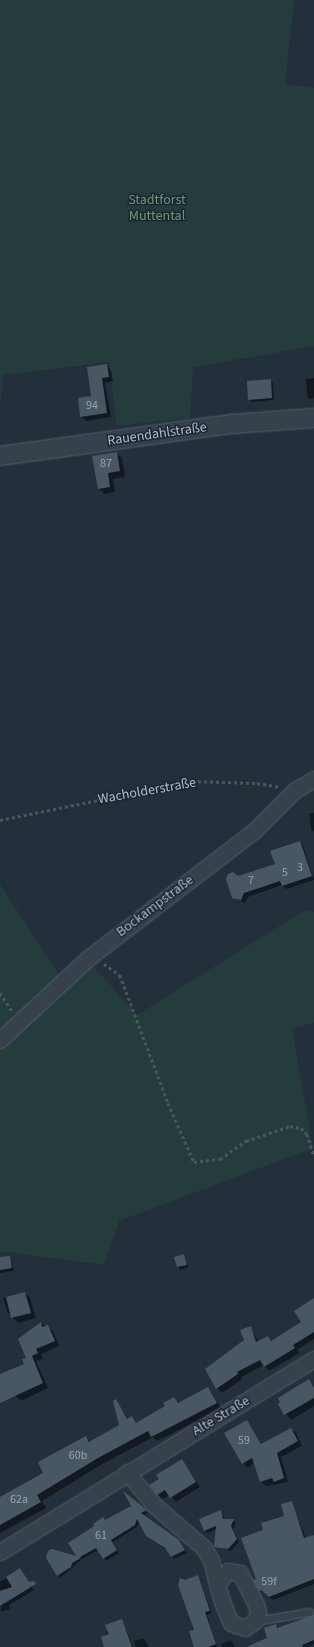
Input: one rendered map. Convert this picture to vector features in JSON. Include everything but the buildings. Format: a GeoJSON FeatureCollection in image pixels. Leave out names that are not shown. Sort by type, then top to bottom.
{"type":"FeatureCollection","features":[{"type":"Feature","properties":{"kind":"street","name":"Rauendahlstraße"},"geometry":{"type":"LineString","coordinates":[[0,456],[232,424],[314,418]]}},
{"type":"Feature","properties":{"kind":"street","name":"Bockampstraße"},"geometry":{"type":"LineString","coordinates":[[0,1040],[21,1023],[92,954],[254,831],[307,785]]}},
{"type":"Feature","properties":{"kind":"street","name":"Alte Straße"},"geometry":{"type":"LineString","coordinates":[[0,1552],[127,1472],[314,1359]]}},
{"type":"Feature","properties":{"kind":"street"},"geometry":{"type":"LineString","coordinates":[[127,1472],[154,1505],[204,1548],[212,1560],[217,1584],[231,1623],[245,1628],[255,1621],[258,1612],[256,1605],[240,1573],[228,1571],[218,1580],[217,1584]]}},
{"type":"Feature","properties":{"kind":"lane"},"geometry":{"type":"LineString","coordinates":[[255,1621],[309,1612]]}},
{"type":"Feature","properties":{"kind":"path","name":"Wacholderstraße"},"geometry":{"type":"LineString","coordinates":[[0,820],[192,781],[307,785]]}},
{"type":"Feature","properties":{"kind":"path"},"geometry":{"type":"LineString","coordinates":[[92,954],[120,975],[168,1103],[194,1162],[220,1159],[246,1141],[290,1126],[301,1128],[307,1134],[314,1155]]}},
{"type":"Feature","properties":{"kind":"path"},"geometry":{"type":"LineString","coordinates":[[0,993],[21,1023]]}},
{"type":"Feature","properties":{"kind":"green space","name":"Stadtforst Muttental"},"geometry":{"type":"Polygon","coordinates":[[[0,0],[294,0],[285,84],[314,88],[314,346],[193,367],[190,418],[117,426],[109,362],[4,375],[0,405],[0,0]]]}},
{"type":"Feature","properties":{"kind":"green space"},"geometry":{"type":"Polygon","coordinates":[[[0,884],[63,981],[87,959],[137,1015],[305,910],[314,912],[314,1023],[292,1028],[313,1148],[119,1221],[104,1265],[0,1251],[0,884]]]}}]}
